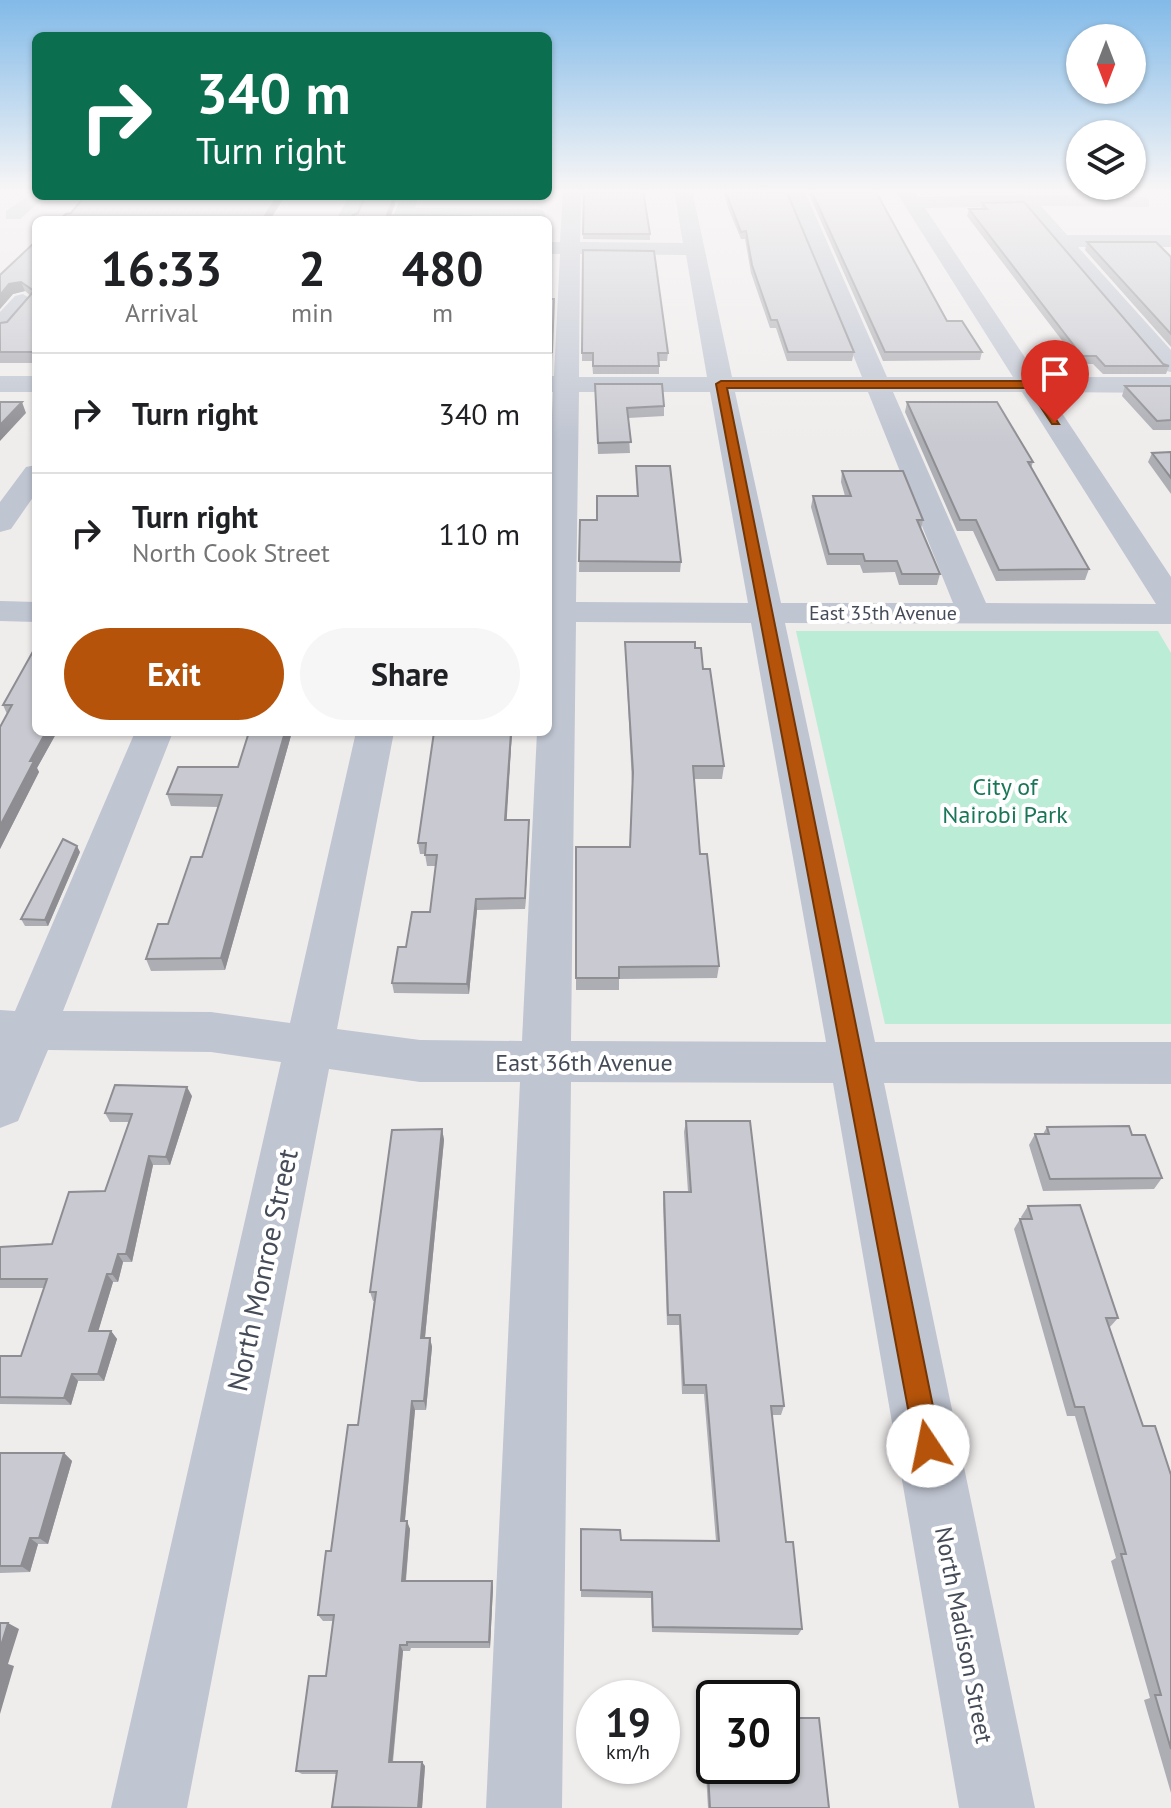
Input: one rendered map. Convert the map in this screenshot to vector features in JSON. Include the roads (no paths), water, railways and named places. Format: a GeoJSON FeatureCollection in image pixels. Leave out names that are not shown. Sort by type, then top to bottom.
{"type":"FeatureCollection","features":[{"type":"Feature","properties":{"kind":"street"},"geometry":{"type":"LineString","coordinates":[[552,694],[557,384],[554,274]]}},
{"type":"Feature","properties":{"kind":"street","name":"North Madison Street"},"geometry":{"type":"LineString","coordinates":[[701,274],[997,1808]]}},
{"type":"Feature","properties":{"kind":"street"},"geometry":{"type":"LineString","coordinates":[[831,274],[974,613]]}},
{"type":"Feature","properties":{"kind":"street"},"geometry":{"type":"LineString","coordinates":[[959,274],[1171,602]]}},
{"type":"Feature","properties":{"kind":"street"},"geometry":{"type":"LineString","coordinates":[[1091,274],[1171,365]]}},
{"type":"Feature","properties":{"kind":"street"},"geometry":{"type":"LineString","coordinates":[[0,325],[23,301]]}},
{"type":"Feature","properties":{"kind":"street"},"geometry":{"type":"LineString","coordinates":[[0,384],[32,384]]}},
{"type":"Feature","properties":{"kind":"street"},"geometry":{"type":"LineString","coordinates":[[557,384],[1171,385]]}},
{"type":"Feature","properties":{"kind":"street"},"geometry":{"type":"LineString","coordinates":[[0,523],[32,479]]}},
{"type":"Feature","properties":{"kind":"street","name":"East 35th Avenue"},"geometry":{"type":"LineString","coordinates":[[554,612],[1171,614]]}},
{"type":"Feature","properties":{"kind":"street"},"geometry":{"type":"LineString","coordinates":[[0,1106],[16,1030],[152,736]]}},
{"type":"Feature","properties":{"kind":"street","name":"North Monroe Street"},"geometry":{"type":"LineString","coordinates":[[149,1808],[374,736]]}},
{"type":"Feature","properties":{"kind":"street"},"geometry":{"type":"LineString","coordinates":[[524,1808],[551,736]]}},
{"type":"Feature","properties":{"kind":"street","name":"East 36th Avenue"},"geometry":{"type":"LineString","coordinates":[[16,1030],[211,1032],[420,1061],[855,1064],[1167,1073]]}},
{"type":"Feature","properties":{"kind":"park label","name":"City of Nairobi Park"},"geometry":{"type":"Point","coordinates":[1005,800]}}]}
